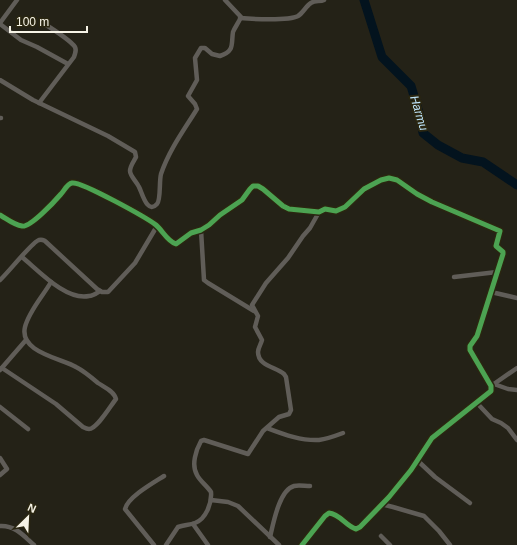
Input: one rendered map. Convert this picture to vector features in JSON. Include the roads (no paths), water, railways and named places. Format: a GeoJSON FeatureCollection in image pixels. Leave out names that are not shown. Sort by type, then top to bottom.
{"type":"FeatureCollection","features":[{"type":"Feature","properties":{"kind":"street"},"geometry":{"type":"LineString","coordinates":[[17,0],[0,24],[21,40],[68,64]]}},
{"type":"Feature","properties":{"kind":"street"},"geometry":{"type":"LineString","coordinates":[[225,0],[238,13],[240,18]]}},
{"type":"Feature","properties":{"kind":"street"},"geometry":{"type":"LineString","coordinates":[[240,18],[292,18],[301,14],[314,1],[324,0]]}},
{"type":"Feature","properties":{"kind":"street"},"geometry":{"type":"LineString","coordinates":[[0,80],[39,103],[108,136],[135,152],[136,157],[130,169],[131,173],[139,186],[146,203],[153,206],[159,201],[159,182],[166,161],[172,148],[197,110],[195,104],[188,96],[197,80],[196,54],[202,48],[206,48],[214,55],[220,56],[230,50],[233,42],[233,32],[240,18]]}},
{"type":"Feature","properties":{"kind":"street"},"geometry":{"type":"LineString","coordinates":[[39,103],[75,53],[75,48],[71,44],[44,23]]}},
{"type":"Feature","properties":{"kind":"street"},"geometry":{"type":"LineString","coordinates":[[0,215],[14,224],[26,226],[62,194],[68,185],[73,183],[87,187],[157,226],[171,242],[176,244],[191,233],[202,230],[242,200],[250,189],[256,186],[263,189],[280,204],[287,208],[319,212],[326,209],[336,211],[342,209],[364,190],[381,180],[392,178],[432,202],[499,230],[500,232],[496,246],[504,253],[477,336],[470,346],[470,350],[493,385],[517,390]]}},
{"type":"Feature","properties":{"kind":"street"},"geometry":{"type":"LineString","coordinates":[[166,545],[178,526],[193,524],[201,519],[211,500],[210,491],[195,472],[195,458],[200,442],[204,440],[248,454],[259,436],[279,417],[289,414],[291,410],[286,377],[284,374],[263,363],[259,358],[258,350],[262,340],[255,327],[258,318],[252,306],[266,283],[288,258],[310,228],[319,212]]}},
{"type":"Feature","properties":{"kind":"street"},"geometry":{"type":"LineString","coordinates":[[0,280],[36,242],[42,240],[45,241],[100,291],[104,293],[108,292],[128,272],[140,256],[157,226]]}},
{"type":"Feature","properties":{"kind":"street"},"geometry":{"type":"LineString","coordinates":[[202,230],[204,280],[256,312]]}},
{"type":"Feature","properties":{"kind":"street"},"geometry":{"type":"LineString","coordinates":[[22,257],[51,282],[68,293],[89,296],[100,291]]}},
{"type":"Feature","properties":{"kind":"street"},"geometry":{"type":"LineString","coordinates":[[454,276],[497,272]]}},
{"type":"Feature","properties":{"kind":"street"},"geometry":{"type":"LineString","coordinates":[[26,340],[1,369],[56,404],[83,427],[89,429],[92,428],[99,422],[116,399],[114,395],[75,366],[33,348],[26,340],[25,332],[27,323],[51,282]]}},
{"type":"Feature","properties":{"kind":"street"},"geometry":{"type":"LineString","coordinates":[[491,292],[517,298]]}},
{"type":"Feature","properties":{"kind":"street"},"geometry":{"type":"LineString","coordinates":[[302,545],[327,513],[335,514],[352,528],[356,529],[360,527],[407,476],[434,437],[489,393],[493,385],[517,368]]}},
{"type":"Feature","properties":{"kind":"street"},"geometry":{"type":"LineString","coordinates":[[476,402],[492,419],[502,423],[508,428],[517,440]]}},
{"type":"Feature","properties":{"kind":"street"},"geometry":{"type":"LineString","coordinates":[[0,407],[28,429]]}},
{"type":"Feature","properties":{"kind":"street"},"geometry":{"type":"LineString","coordinates":[[267,428],[283,434],[319,440],[343,433]]}},
{"type":"Feature","properties":{"kind":"street"},"geometry":{"type":"LineString","coordinates":[[0,458],[7,469],[0,474]]}},
{"type":"Feature","properties":{"kind":"street"},"geometry":{"type":"LineString","coordinates":[[418,461],[434,477],[470,503]]}},
{"type":"Feature","properties":{"kind":"street"},"geometry":{"type":"LineString","coordinates":[[154,545],[125,509],[136,495],[164,476]]}},
{"type":"Feature","properties":{"kind":"street"},"geometry":{"type":"LineString","coordinates":[[270,537],[276,511],[288,490],[293,486],[310,486]]}},
{"type":"Feature","properties":{"kind":"street"},"geometry":{"type":"LineString","coordinates":[[211,500],[236,504],[279,545]]}},
{"type":"Feature","properties":{"kind":"street"},"geometry":{"type":"LineString","coordinates":[[381,504],[393,506],[424,516],[450,545]]}},
{"type":"Feature","properties":{"kind":"street"},"geometry":{"type":"LineString","coordinates":[[193,524],[208,545]]}},
{"type":"Feature","properties":{"kind":"street"},"geometry":{"type":"LineString","coordinates":[[0,526],[10,527],[20,532],[34,545]]}},
{"type":"Feature","properties":{"kind":"street"},"geometry":{"type":"LineString","coordinates":[[381,536],[390,545]]}},
{"type":"Feature","properties":{"kind":"waterway","name":"Harmu"},"geometry":{"type":"LineString","coordinates":[[364,0],[382,57],[411,86],[420,116],[423,133],[438,145],[462,158],[483,162],[517,185]]}}]}
